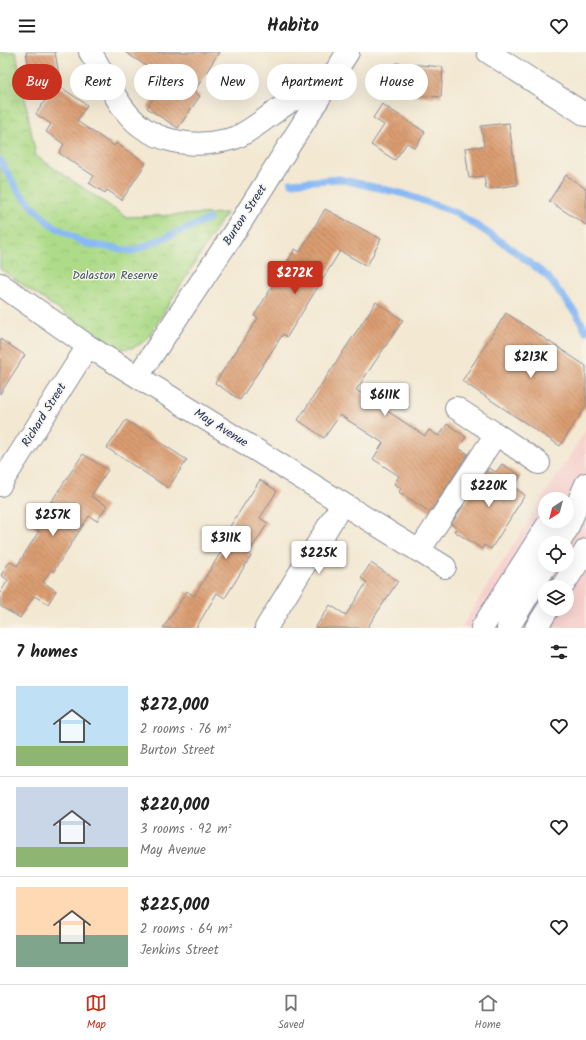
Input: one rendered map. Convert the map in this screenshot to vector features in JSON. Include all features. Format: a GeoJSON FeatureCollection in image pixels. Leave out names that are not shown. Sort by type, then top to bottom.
{"type":"FeatureCollection","features":[{"type":"Feature","properties":{"kind":"street"},"geometry":{"type":"LineString","coordinates":[[90,52],[128,115],[142,128],[163,138],[187,144],[210,144],[236,138],[260,124],[275,111],[293,100]]}},
{"type":"Feature","properties":{"kind":"street","name":"Burton Street"},"geometry":{"type":"LineString","coordinates":[[340,64],[348,52]]}},
{"type":"Feature","properties":{"kind":"street"},"geometry":{"type":"LineString","coordinates":[[488,52],[586,115]]}},
{"type":"Feature","properties":{"kind":"street","name":"Burton Street"},"geometry":{"type":"LineString","coordinates":[[138,376],[242,220],[318,100]]}},
{"type":"Feature","properties":{"kind":"street","name":"May Avenue"},"geometry":{"type":"LineString","coordinates":[[0,284],[88,346],[445,567]]}},
{"type":"Feature","properties":{"kind":"street","name":"Richard Street"},"geometry":{"type":"LineString","coordinates":[[0,485],[88,346]]}},
{"type":"Feature","properties":{"kind":"street"},"geometry":{"type":"LineString","coordinates":[[456,408],[539,463]]}},
{"type":"Feature","properties":{"kind":"street"},"geometry":{"type":"LineString","coordinates":[[419,550],[496,434]]}},
{"type":"Feature","properties":{"kind":"street"},"geometry":{"type":"LineString","coordinates":[[569,492],[586,468]]}},
{"type":"Feature","properties":{"kind":"street"},"geometry":{"type":"LineString","coordinates":[[563,536],[586,484]]}},
{"type":"Feature","properties":{"kind":"street"},"geometry":{"type":"LineString","coordinates":[[266,628],[342,504]]}},
{"type":"Feature","properties":{"kind":"street"},"geometry":{"type":"LineString","coordinates":[[482,628],[546,528]]}},
{"type":"Feature","properties":{"kind":"street"},"geometry":{"type":"LineString","coordinates":[[567,580],[586,550]]}},
{"type":"Feature","properties":{"kind":"street"},"geometry":{"type":"LineString","coordinates":[[508,628],[542,572]]}},
{"type":"Feature","properties":{"kind":"street"},"geometry":{"type":"LineString","coordinates":[[536,628],[544,616]]}},
{"type":"Feature","properties":{"kind":"shaded area"},"geometry":{"type":"Polygon","coordinates":[[[586,430],[586,628],[461,628],[538,506],[538,528],[574,528],[574,492],[547,492],[586,430]]]}},
{"type":"Feature","properties":{"kind":"green space","name":"Dalaston Reserve"},"geometry":{"type":"Polygon","coordinates":[[[0,52],[16,52],[18,64],[12,64],[12,100],[25,100],[36,156],[126,217],[226,213],[147,339],[131,348],[113,347],[0,269],[0,52]]]}},
{"type":"Feature","properties":{"kind":"building"},"geometry":{"type":"Polygon","coordinates":[[[26,52],[55,52],[57,64],[28,64],[26,52]]]}},
{"type":"Feature","properties":{"kind":"building"},"geometry":{"type":"Polygon","coordinates":[[[125,52],[219,52],[212,64],[206,64],[206,73],[198,86],[198,64],[143,64],[125,52]]]}},
{"type":"Feature","properties":{"kind":"building"},"geometry":{"type":"Polygon","coordinates":[[[428,66],[443,67],[441,97],[428,96],[428,66]]]}},
{"type":"Feature","properties":{"kind":"building"},"geometry":{"type":"Polygon","coordinates":[[[62,88],[70,93],[70,100],[80,100],[87,105],[77,121],[114,146],[116,143],[146,163],[122,200],[107,190],[105,193],[89,183],[94,176],[59,153],[64,144],[46,132],[51,124],[36,114],[45,100],[62,100],[62,88]]]}},
{"type":"Feature","properties":{"kind":"building"},"geometry":{"type":"Polygon","coordinates":[[[152,100],[197,100],[178,128],[147,108],[152,100]]]}},
{"type":"Feature","properties":{"kind":"building"},"geometry":{"type":"Polygon","coordinates":[[[382,104],[425,132],[415,148],[407,143],[395,160],[371,145],[384,125],[373,118],[382,104]]]}},
{"type":"Feature","properties":{"kind":"building"},"geometry":{"type":"Polygon","coordinates":[[[509,123],[517,185],[486,189],[484,176],[469,178],[465,148],[484,146],[481,126],[509,123]]]}},
{"type":"Feature","properties":{"kind":"building"},"geometry":{"type":"Polygon","coordinates":[[[566,175],[586,189],[586,225],[549,201],[566,175]]]}},
{"type":"Feature","properties":{"kind":"building"},"geometry":{"type":"Polygon","coordinates":[[[325,209],[381,239],[367,266],[340,251],[287,337],[283,334],[240,400],[215,383],[258,318],[254,316],[295,249],[300,252],[325,209]]]}},
{"type":"Feature","properties":{"kind":"building"},"geometry":{"type":"Polygon","coordinates":[[[376,302],[403,320],[356,390],[425,436],[429,430],[439,436],[447,424],[466,437],[458,448],[468,454],[430,512],[399,492],[401,488],[394,484],[399,476],[373,459],[383,443],[340,415],[324,438],[298,420],[376,302]]]}},
{"type":"Feature","properties":{"kind":"building"},"geometry":{"type":"Polygon","coordinates":[[[506,313],[586,366],[586,406],[560,446],[462,381],[506,313]]]}},
{"type":"Feature","properties":{"kind":"building"},"geometry":{"type":"Polygon","coordinates":[[[0,339],[25,355],[0,394],[0,339]]]}},
{"type":"Feature","properties":{"kind":"building"},"geometry":{"type":"Polygon","coordinates":[[[126,420],[187,460],[168,488],[107,448],[126,420]]]}},
{"type":"Feature","properties":{"kind":"building"},"geometry":{"type":"Polygon","coordinates":[[[83,454],[108,470],[91,496],[107,506],[97,521],[89,516],[53,572],[51,570],[43,582],[56,591],[48,604],[34,596],[20,618],[0,606],[0,593],[8,580],[1,575],[10,561],[17,566],[39,531],[32,526],[47,503],[49,505],[83,454]]]}},
{"type":"Feature","properties":{"kind":"building"},"geometry":{"type":"Polygon","coordinates":[[[502,464],[521,476],[514,487],[525,495],[491,549],[484,545],[482,549],[454,531],[457,528],[451,524],[489,468],[496,472],[502,464]]]}},
{"type":"Feature","properties":{"kind":"building"},"geometry":{"type":"Polygon","coordinates":[[[260,480],[277,491],[260,518],[268,523],[248,554],[251,556],[225,598],[217,593],[196,628],[163,628],[187,591],[194,596],[232,534],[227,531],[260,480]]]}},
{"type":"Feature","properties":{"kind":"building"},"geometry":{"type":"Polygon","coordinates":[[[371,563],[398,581],[367,628],[315,628],[330,605],[346,615],[367,582],[361,578],[371,563]]]}},
{"type":"Feature","properties":{"kind":"waterway"},"geometry":{"type":"LineString","coordinates":[[0,160],[18,191],[50,224],[86,244],[133,251],[209,219]]}},
{"type":"Feature","properties":{"kind":"waterway"},"geometry":{"type":"LineString","coordinates":[[291,183],[339,179],[404,194],[457,213],[505,244],[547,276],[577,315],[586,331]]}}]}
